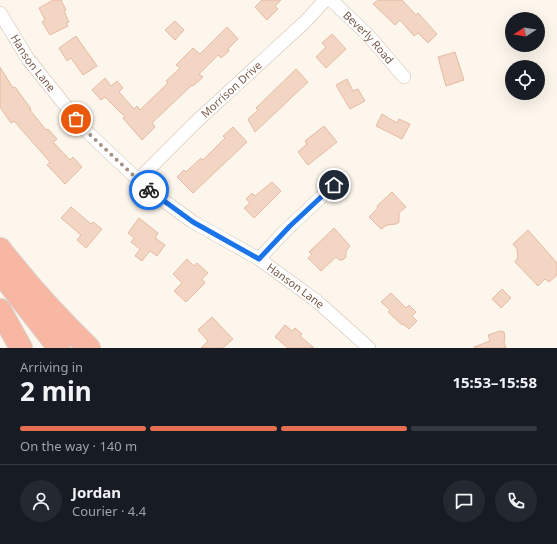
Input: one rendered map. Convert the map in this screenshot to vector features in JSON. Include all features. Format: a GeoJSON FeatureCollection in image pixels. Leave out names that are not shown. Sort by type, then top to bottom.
{"type":"FeatureCollection","features":[{"type":"Feature","properties":{"kind":"highway"},"geometry":{"type":"LineString","coordinates":[[0,249],[32,288],[73,333],[89,348]]}},
{"type":"Feature","properties":{"kind":"highway"},"geometry":{"type":"LineString","coordinates":[[0,272],[59,348]]}},
{"type":"Feature","properties":{"kind":"highway"},"geometry":{"type":"LineString","coordinates":[[0,295],[42,348]]}},
{"type":"Feature","properties":{"kind":"highway"},"geometry":{"type":"LineString","coordinates":[[0,310],[21,348]]}},
{"type":"Feature","properties":{"kind":"street","name":"Morrison Drive"},"geometry":{"type":"LineString","coordinates":[[138,180],[198,120],[306,21],[325,0]]}},
{"type":"Feature","properties":{"kind":"street","name":"Beverly Road"},"geometry":{"type":"LineString","coordinates":[[332,0],[368,35],[404,77]]}},
{"type":"Feature","properties":{"kind":"street","name":"Hanson Lane"},"geometry":{"type":"LineString","coordinates":[[0,13],[28,59],[85,130],[138,180],[162,200],[193,222],[259,259],[319,303],[369,348]]}},
{"type":"Feature","properties":{"kind":"street"},"geometry":{"type":"LineString","coordinates":[[259,259],[334,185]]}},
{"type":"Feature","properties":{"kind":"building"},"geometry":{"type":"Polygon","coordinates":[[[53,0],[61,0],[66,10],[64,11],[69,22],[66,23],[68,26],[50,35],[42,22],[45,20],[39,8],[53,0]]]}},
{"type":"Feature","properties":{"kind":"building"},"geometry":{"type":"Polygon","coordinates":[[[262,0],[281,0],[275,6],[278,9],[267,20],[255,7],[262,0]]]}},
{"type":"Feature","properties":{"kind":"building"},"geometry":{"type":"Polygon","coordinates":[[[378,0],[402,0],[416,15],[418,13],[437,34],[428,43],[418,33],[414,36],[400,20],[395,25],[373,4],[378,0]]]}},
{"type":"Feature","properties":{"kind":"building"},"geometry":{"type":"Polygon","coordinates":[[[175,21],[184,30],[175,40],[165,30],[175,21]]]}},
{"type":"Feature","properties":{"kind":"building"},"geometry":{"type":"Polygon","coordinates":[[[227,27],[238,39],[228,49],[229,51],[221,58],[218,55],[199,74],[203,77],[193,86],[192,85],[152,123],[155,127],[142,140],[123,118],[125,117],[105,97],[101,100],[92,90],[105,78],[111,86],[117,81],[123,88],[119,92],[134,109],[137,106],[140,110],[168,83],[166,81],[180,68],[176,65],[193,48],[200,54],[227,27]]]}},
{"type":"Feature","properties":{"kind":"building"},"geometry":{"type":"Polygon","coordinates":[[[332,34],[346,49],[326,68],[316,57],[326,47],[322,43],[332,34]]]}},
{"type":"Feature","properties":{"kind":"building"},"geometry":{"type":"Polygon","coordinates":[[[76,36],[97,66],[83,75],[71,58],[67,61],[59,48],[76,36]]]}},
{"type":"Feature","properties":{"kind":"building"},"geometry":{"type":"Polygon","coordinates":[[[455,52],[464,80],[446,86],[438,57],[455,52]]]}},
{"type":"Feature","properties":{"kind":"building"},"geometry":{"type":"Polygon","coordinates":[[[0,67],[13,88],[15,87],[37,119],[46,130],[48,129],[57,139],[53,142],[70,160],[73,157],[82,167],[65,184],[47,165],[50,162],[14,121],[11,123],[0,107],[0,67]]]}},
{"type":"Feature","properties":{"kind":"building"},"geometry":{"type":"Polygon","coordinates":[[[296,69],[308,82],[255,132],[248,119],[258,110],[256,108],[296,69]]]}},
{"type":"Feature","properties":{"kind":"building"},"geometry":{"type":"Polygon","coordinates":[[[347,79],[353,91],[358,89],[365,101],[350,109],[336,85],[347,79]]]}},
{"type":"Feature","properties":{"kind":"building"},"geometry":{"type":"Polygon","coordinates":[[[382,114],[397,123],[399,119],[410,124],[402,139],[376,126],[382,114]]]}},
{"type":"Feature","properties":{"kind":"building"},"geometry":{"type":"Polygon","coordinates":[[[324,126],[337,142],[308,165],[298,152],[307,144],[305,141],[324,126]]]}},
{"type":"Feature","properties":{"kind":"building"},"geometry":{"type":"Polygon","coordinates":[[[233,127],[247,142],[193,193],[177,177],[184,170],[186,172],[201,158],[203,160],[225,138],[223,136],[233,127]]]}},
{"type":"Feature","properties":{"kind":"building"},"geometry":{"type":"Polygon","coordinates":[[[272,182],[281,191],[254,218],[244,208],[250,203],[246,199],[252,193],[255,196],[272,182]]]}},
{"type":"Feature","properties":{"kind":"building"},"geometry":{"type":"Polygon","coordinates":[[[392,192],[406,207],[399,213],[399,222],[396,224],[387,225],[381,229],[369,217],[378,208],[377,206],[392,192]]]}},
{"type":"Feature","properties":{"kind":"building"},"geometry":{"type":"Polygon","coordinates":[[[71,207],[91,224],[93,222],[102,229],[86,248],[77,240],[81,235],[61,218],[71,207]]]}},
{"type":"Feature","properties":{"kind":"building"},"geometry":{"type":"Polygon","coordinates":[[[139,218],[158,233],[155,238],[165,245],[157,256],[150,251],[142,261],[135,256],[140,249],[131,242],[134,238],[128,233],[139,218]]]}},
{"type":"Feature","properties":{"kind":"building"},"geometry":{"type":"Polygon","coordinates":[[[334,228],[350,246],[346,251],[346,257],[343,260],[339,260],[336,257],[321,271],[308,258],[312,254],[309,252],[334,228]]]}},
{"type":"Feature","properties":{"kind":"building"},"geometry":{"type":"Polygon","coordinates":[[[528,230],[557,263],[557,275],[549,282],[545,279],[538,286],[515,262],[518,257],[517,249],[513,244],[528,230]]]}},
{"type":"Feature","properties":{"kind":"building"},"geometry":{"type":"Polygon","coordinates":[[[187,259],[194,266],[197,263],[208,273],[202,279],[205,283],[186,302],[174,291],[182,283],[173,274],[187,259]]]}},
{"type":"Feature","properties":{"kind":"building"},"geometry":{"type":"Polygon","coordinates":[[[502,289],[511,298],[501,308],[492,299],[502,289]]]}},
{"type":"Feature","properties":{"kind":"building"},"geometry":{"type":"Polygon","coordinates":[[[391,293],[406,308],[409,305],[416,312],[412,316],[417,321],[409,329],[403,324],[402,325],[388,312],[390,310],[381,302],[391,293]]]}},
{"type":"Feature","properties":{"kind":"building"},"geometry":{"type":"Polygon","coordinates":[[[212,317],[233,339],[223,348],[201,348],[208,341],[198,330],[212,317]]]}},
{"type":"Feature","properties":{"kind":"building"},"geometry":{"type":"Polygon","coordinates":[[[285,325],[292,331],[295,328],[302,334],[300,336],[314,348],[288,348],[275,337],[285,325]]]}},
{"type":"Feature","properties":{"kind":"building"},"geometry":{"type":"Polygon","coordinates":[[[500,331],[504,332],[504,343],[506,348],[474,348],[490,341],[488,335],[500,331]]]}},
{"type":"Feature","properties":{"kind":"way so far"},"geometry":{"type":"LineString","coordinates":[[76,119],[85,130],[149,190]]}},
{"type":"Feature","properties":{"kind":"route"},"geometry":{"type":"LineString","coordinates":[[149,190],[193,222],[259,259],[290,226],[334,185]]}}]}
